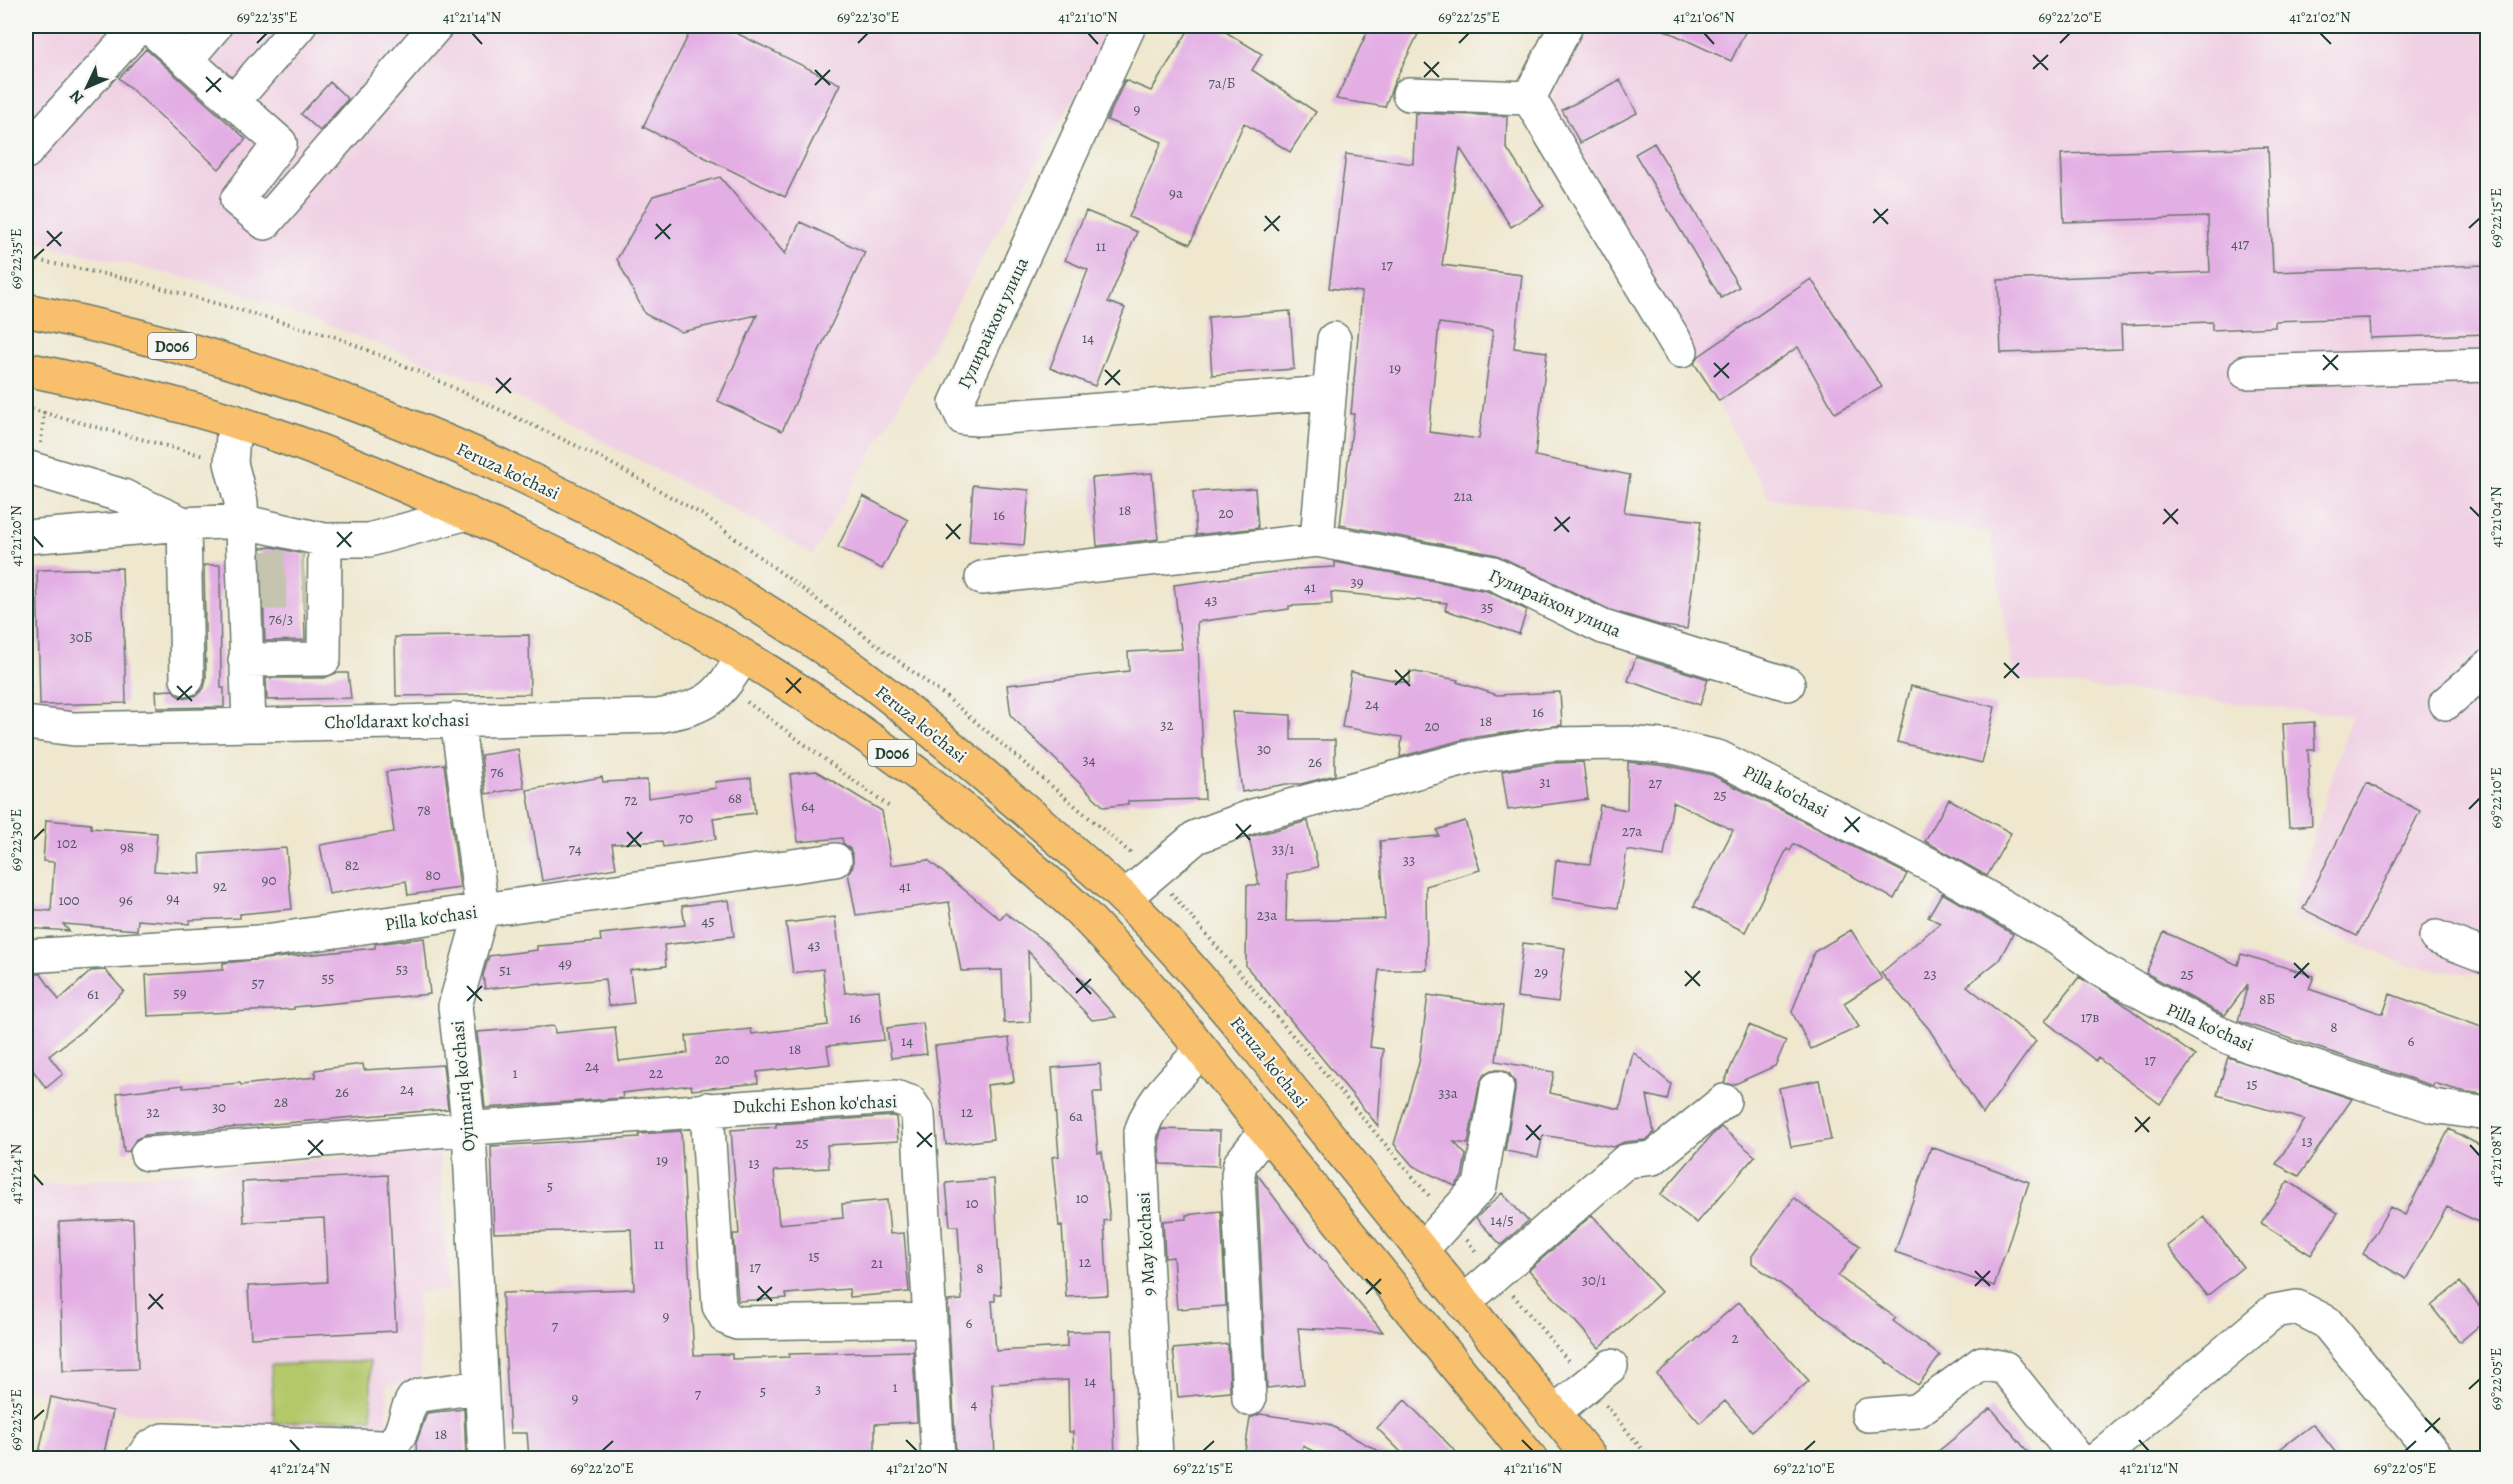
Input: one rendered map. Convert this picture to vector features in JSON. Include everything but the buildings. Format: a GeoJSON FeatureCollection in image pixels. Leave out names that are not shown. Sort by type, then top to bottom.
{"type":"FeatureCollection","features":[{"type":"Feature","properties":{"kind":"main road","name":"Feruza ko'chasi"},"geometry":{"type":"LineString","coordinates":[[26,310],[97,324],[213,357],[436,436],[580,505],[674,555],[796,630],[861,674],[924,724],[1027,812],[1124,898],[1176,952],[1236,1020],[1590,1458]]}},
{"type":"Feature","properties":{"kind":"main road","name":"D006"},"geometry":{"type":"LineString","coordinates":[[26,369],[76,379],[234,421],[377,474],[467,513],[659,607],[818,701],[894,754],[1022,859],[1100,932],[1202,1050],[1387,1281],[1522,1456]]}},
{"type":"Feature","properties":{"kind":"main road"},"geometry":{"type":"LineString","coordinates":[[1387,1281],[1402,1283],[1415,1278],[1422,1264],[1420,1250]]}},
{"type":"Feature","properties":{"kind":"street"},"geometry":{"type":"LineString","coordinates":[[26,152],[139,26]]}},
{"type":"Feature","properties":{"kind":"street"},"geometry":{"type":"LineString","coordinates":[[148,26],[280,143],[237,200],[265,223],[436,26]]}},
{"type":"Feature","properties":{"kind":"street"},"geometry":{"type":"LineString","coordinates":[[186,60],[215,26]]}},
{"type":"Feature","properties":{"kind":"street"},"geometry":{"type":"LineString","coordinates":[[232,102],[299,26]]}},
{"type":"Feature","properties":{"kind":"street","name":"Гулирайхон улица"},"geometry":{"type":"LineString","coordinates":[[1129,26],[956,403],[963,418],[978,419],[1328,393]]}},
{"type":"Feature","properties":{"kind":"street"},"geometry":{"type":"LineString","coordinates":[[1529,98],[1566,26]]}},
{"type":"Feature","properties":{"kind":"street"},"geometry":{"type":"LineString","coordinates":[[1409,94],[1529,98]]}},
{"type":"Feature","properties":{"kind":"street"},"geometry":{"type":"LineString","coordinates":[[1529,98],[1681,351]]}},
{"type":"Feature","properties":{"kind":"street"},"geometry":{"type":"LineString","coordinates":[[1317,540],[1334,339]]}},
{"type":"Feature","properties":{"kind":"street"},"geometry":{"type":"LineString","coordinates":[[2246,372],[2487,365]]}},
{"type":"Feature","properties":{"kind":"street"},"geometry":{"type":"LineString","coordinates":[[234,421],[231,463],[241,502],[248,581],[246,660],[249,725]]}},
{"type":"Feature","properties":{"kind":"street"},"geometry":{"type":"LineString","coordinates":[[26,467],[123,496],[184,524]]}},
{"type":"Feature","properties":{"kind":"street"},"geometry":{"type":"LineString","coordinates":[[317,571],[369,540],[467,513]]}},
{"type":"Feature","properties":{"kind":"street"},"geometry":{"type":"LineString","coordinates":[[26,537],[242,521],[317,571]]}},
{"type":"Feature","properties":{"kind":"street"},"geometry":{"type":"LineString","coordinates":[[184,524],[187,680]]}},
{"type":"Feature","properties":{"kind":"street","name":"Гулирайхон улица"},"geometry":{"type":"LineString","coordinates":[[982,578],[1317,540],[1493,573],[1603,627],[1788,684]]}},
{"type":"Feature","properties":{"kind":"street"},"geometry":{"type":"LineString","coordinates":[[246,660],[324,659],[317,571]]}},
{"type":"Feature","properties":{"kind":"street","name":"Cho'ldaraxt ko'chasi"},"geometry":{"type":"LineString","coordinates":[[26,723],[74,729],[457,719],[568,720],[658,716],[695,706],[712,698],[726,686],[743,656]]}},
{"type":"Feature","properties":{"kind":"street"},"geometry":{"type":"LineString","coordinates":[[2446,703],[2487,667]]}},
{"type":"Feature","properties":{"kind":"street","name":"Oyimariq ko'chasi"},"geometry":{"type":"LineString","coordinates":[[457,719],[483,910],[455,1006],[469,1130],[485,1458]]}},
{"type":"Feature","properties":{"kind":"street","name":"Pilla ko'chasi"},"geometry":{"type":"LineString","coordinates":[[1124,898],[1196,837],[1253,816],[1472,757],[1551,744],[1627,743],[1672,747],[1718,757],[1936,868],[2054,936],[2100,969],[2207,1028],[2252,1047],[2433,1106],[2487,1114]]}},
{"type":"Feature","properties":{"kind":"street","name":"Pilla ko‘chasi"},"geometry":{"type":"LineString","coordinates":[[26,956],[258,942],[835,860]]}},
{"type":"Feature","properties":{"kind":"street"},"geometry":{"type":"LineString","coordinates":[[2436,937],[2487,957]]}},
{"type":"Feature","properties":{"kind":"street","name":"9 May ko'chasi"},"geometry":{"type":"LineString","coordinates":[[1156,1458],[1140,1136],[1144,1120],[1153,1104],[1202,1050]]}},
{"type":"Feature","properties":{"kind":"street"},"geometry":{"type":"LineString","coordinates":[[1420,1250],[1480,1186],[1497,1088]]}},
{"type":"Feature","properties":{"kind":"street","name":"Dukchi Eshon ko'chasi"},"geometry":{"type":"LineString","coordinates":[[147,1154],[469,1130],[707,1109],[895,1097],[910,1102],[918,1114],[938,1458]]}},
{"type":"Feature","properties":{"kind":"street"},"geometry":{"type":"LineString","coordinates":[[1463,1303],[1626,1161],[1653,1158],[1724,1101]]}},
{"type":"Feature","properties":{"kind":"street"},"geometry":{"type":"LineString","coordinates":[[707,1109],[719,1306],[726,1318],[737,1323],[929,1320]]}},
{"type":"Feature","properties":{"kind":"street"},"geometry":{"type":"LineString","coordinates":[[1249,1399],[1238,1175],[1240,1164],[1266,1131]]}},
{"type":"Feature","properties":{"kind":"street"},"geometry":{"type":"LineString","coordinates":[[2099,1458],[2274,1311],[2297,1307],[2326,1322],[2431,1456]]}},
{"type":"Feature","properties":{"kind":"street"},"geometry":{"type":"LineString","coordinates":[[1868,1415],[1917,1411],[1982,1363],[2005,1368],[2077,1458]]}},
{"type":"Feature","properties":{"kind":"street"},"geometry":{"type":"LineString","coordinates":[[1553,1413],[1600,1375]]}},
{"type":"Feature","properties":{"kind":"street"},"geometry":{"type":"LineString","coordinates":[[142,1458],[150,1448],[164,1440],[383,1448],[393,1444],[400,1436],[413,1399],[421,1395],[481,1388]]}},
{"type":"Feature","properties":{"kind":"path"},"geometry":{"type":"LineString","coordinates":[[26,408],[231,463]]}},
{"type":"Feature","properties":{"kind":"path"},"geometry":{"type":"LineString","coordinates":[[726,686],[891,808]]}},
{"type":"Feature","properties":{"kind":"path"},"geometry":{"type":"LineString","coordinates":[[1600,1375],[1649,1458]]}},
{"type":"Feature","properties":{"kind":"shaded area"},"geometry":{"type":"Polygon","coordinates":[[[26,26],[1115,26],[813,555],[760,523],[505,391],[225,287],[26,240],[26,26]]]}},
{"type":"Feature","properties":{"kind":"shaded area"},"geometry":{"type":"Polygon","coordinates":[[[1589,26],[2487,26],[2487,976],[2410,966],[2292,917],[2297,889],[2352,716],[2014,679],[1990,533],[1769,498],[1552,100],[1589,26]]]}},
{"type":"Feature","properties":{"kind":"shaded area"},"geometry":{"type":"Polygon","coordinates":[[[439,1149],[449,1290],[417,1292],[421,1382],[387,1385],[388,1428],[273,1429],[124,1412],[26,1390],[26,1186],[439,1149]]]}},
{"type":"Feature","properties":{"kind":"green space"},"geometry":{"type":"Polygon","coordinates":[[[370,1361],[372,1418],[274,1423],[271,1365],[370,1361]]]}},
{"type":"Feature","properties":{"kind":"tunnel"},"geometry":{"type":"LineString","coordinates":[[252,568],[304,566]]}},
{"type":"Feature","properties":{"kind":"tunnel"},"geometry":{"type":"LineString","coordinates":[[253,593],[306,593]]}}]}
